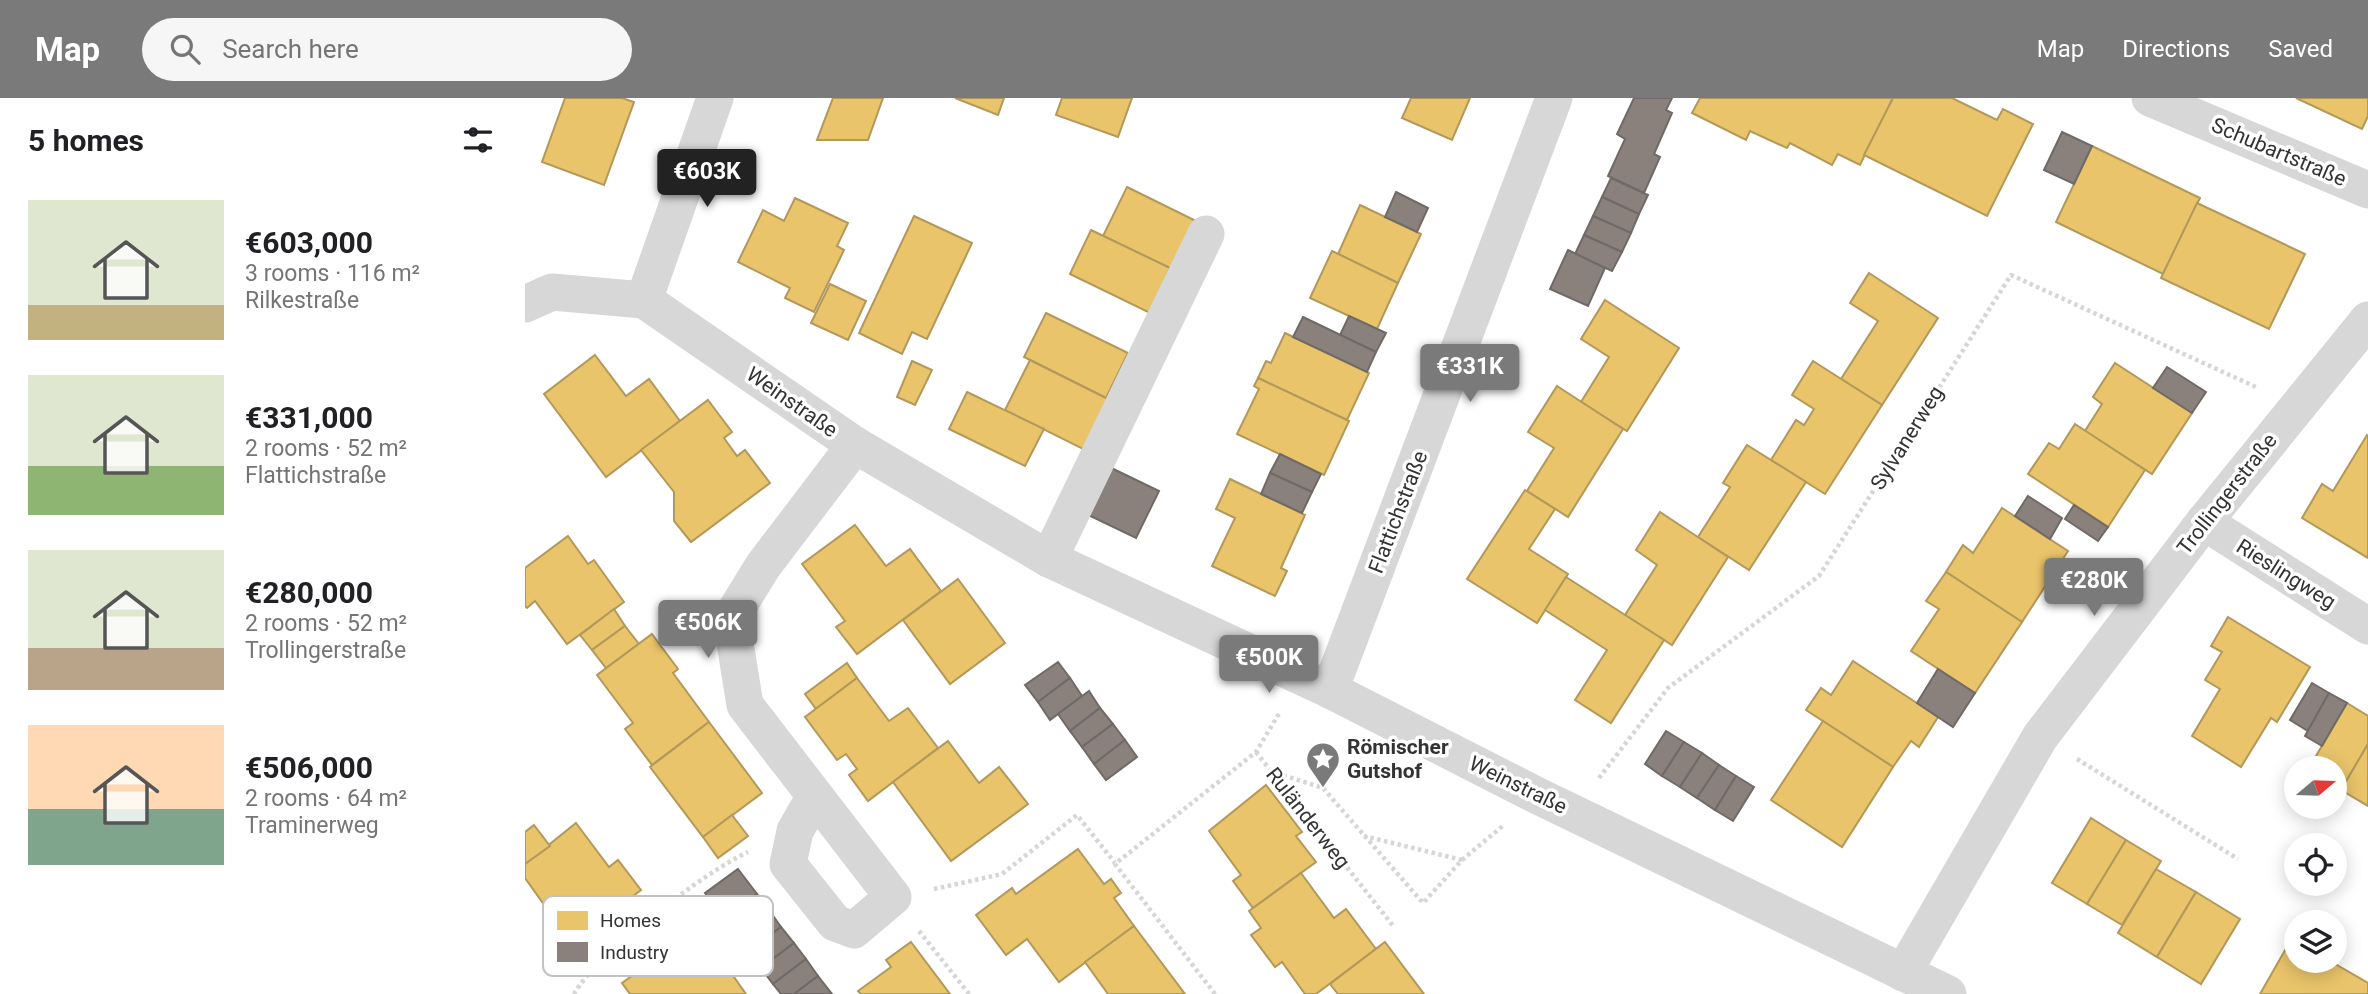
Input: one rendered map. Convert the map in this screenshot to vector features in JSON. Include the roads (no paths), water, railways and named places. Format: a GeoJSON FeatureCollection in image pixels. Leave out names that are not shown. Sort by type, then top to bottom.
{"type":"FeatureCollection","features":[{"type":"Feature","properties":{"kind":"street"},"geometry":{"type":"LineString","coordinates":[[645,300],[715,98]]}},
{"type":"Feature","properties":{"kind":"street","name":"Flattichstraße"},"geometry":{"type":"LineString","coordinates":[[1330,690],[1554,98]]}},
{"type":"Feature","properties":{"kind":"street","name":"Schubartstraße"},"geometry":{"type":"LineString","coordinates":[[2150,98],[2368,190]]}},
{"type":"Feature","properties":{"kind":"street"},"geometry":{"type":"LineString","coordinates":[[1049,559],[1206,234]]}},
{"type":"Feature","properties":{"kind":"street","name":"Weinstraße"},"geometry":{"type":"LineString","coordinates":[[525,304],[552,292],[645,300],[855,445],[1049,559],[1330,690],[1573,812],[1948,994]]}},
{"type":"Feature","properties":{"kind":"street","name":"Trollingerstraße"},"geometry":{"type":"LineString","coordinates":[[1903,973],[2040,737],[2204,522],[2368,320]]}},
{"type":"Feature","properties":{"kind":"street"},"geometry":{"type":"LineString","coordinates":[[815,796],[795,831],[788,864],[835,923],[854,930],[893,897],[745,705],[731,618],[763,566],[855,445]]}},
{"type":"Feature","properties":{"kind":"street","name":"Rieslingweg"},"geometry":{"type":"LineString","coordinates":[[2204,522],[2368,626]]}},
{"type":"Feature","properties":{"kind":"place","name":"Römischer Gutshof"},"geometry":{"type":"Point","coordinates":[1323,789]}}]}
